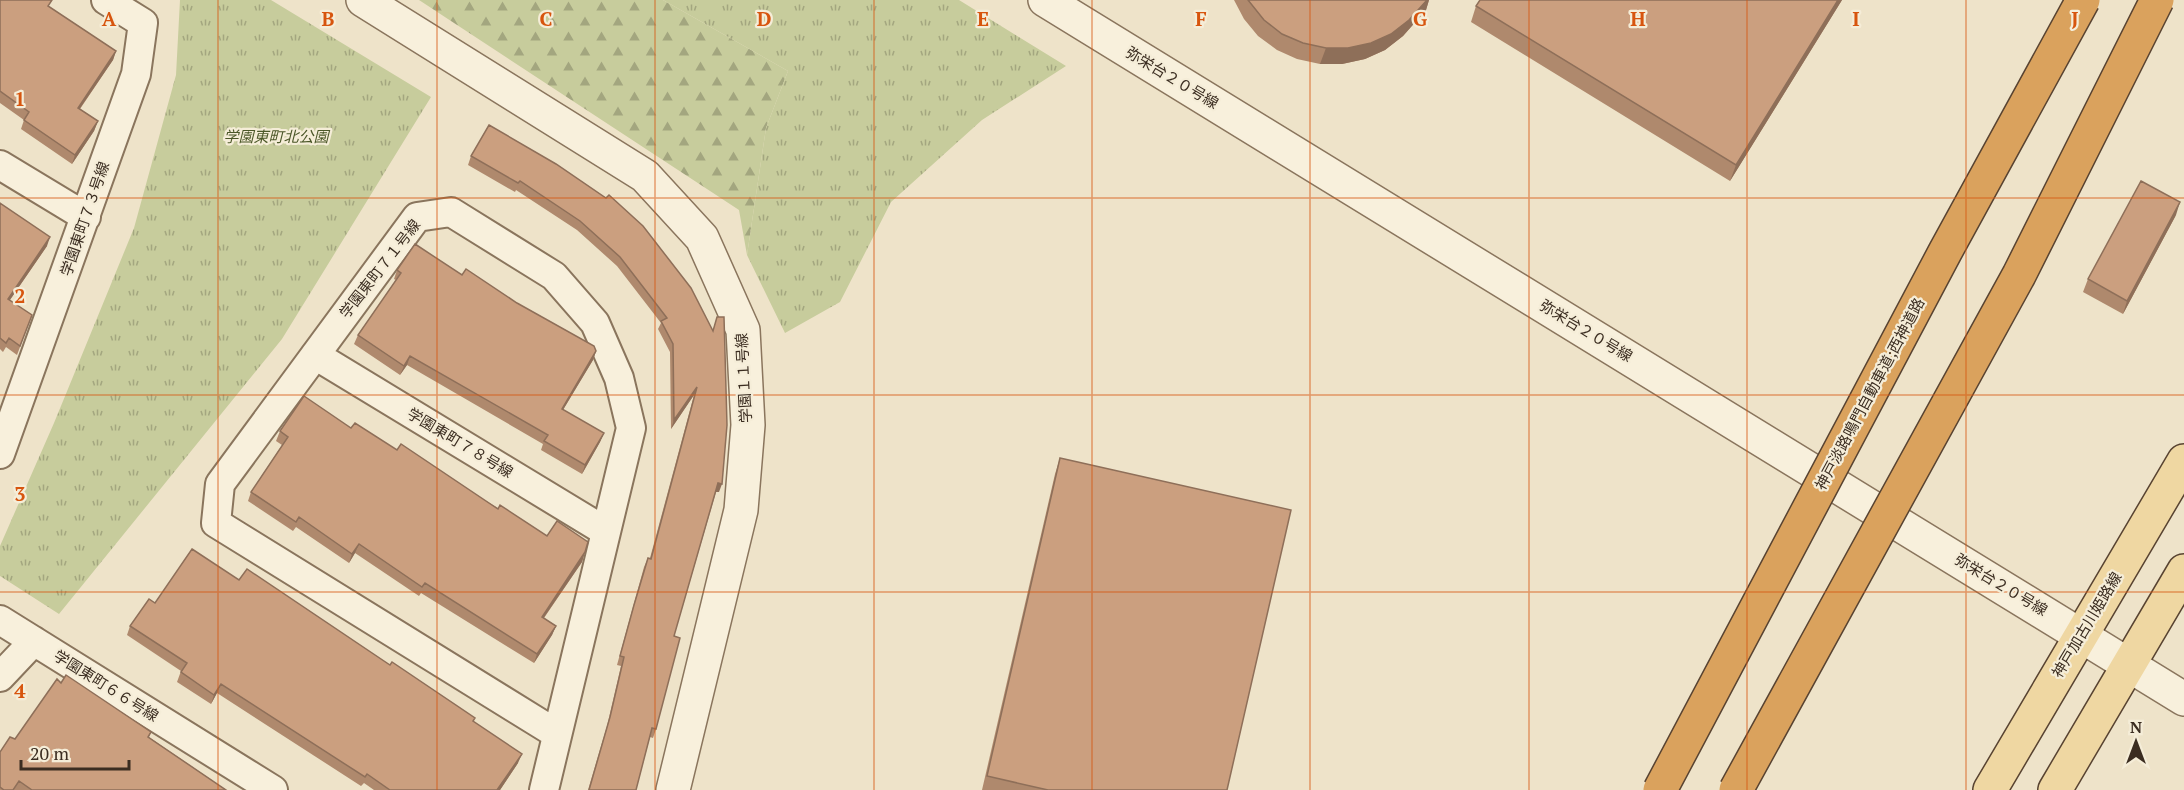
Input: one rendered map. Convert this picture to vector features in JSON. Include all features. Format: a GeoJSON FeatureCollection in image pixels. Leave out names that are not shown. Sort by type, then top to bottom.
{"type":"FeatureCollection","features":[{"type":"Feature","properties":{"kind":"highway","name":"神戸淡路鳴門自動車道;西神道路"},"geometry":{"type":"LineString","coordinates":[[1660,790],[1934,273],[2083,0]]}},
{"type":"Feature","properties":{"kind":"highway"},"geometry":{"type":"LineString","coordinates":[[1736,790],[2019,275],[2157,0]]}},
{"type":"Feature","properties":{"kind":"main road","name":"神戸加古川姫路線"},"geometry":{"type":"LineString","coordinates":[[1990,790],[2184,461]]}},
{"type":"Feature","properties":{"kind":"main road"},"geometry":{"type":"LineString","coordinates":[[2055,790],[2184,571]]}},
{"type":"Feature","properties":{"kind":"street","name":"学園東町７３号線"},"geometry":{"type":"LineString","coordinates":[[0,454],[10,399],[86,217],[136,74],[143,23],[106,0]]}},
{"type":"Feature","properties":{"kind":"street","name":"学園１１号線"},"geometry":{"type":"LineString","coordinates":[[363,0],[645,176],[702,238],[743,330],[748,425],[741,510],[674,790]]}},
{"type":"Feature","properties":{"kind":"street","name":"弥栄台２０号線"},"geometry":{"type":"LineString","coordinates":[[1045,0],[2184,699]]}},
{"type":"Feature","properties":{"kind":"street"},"geometry":{"type":"LineString","coordinates":[[0,165],[86,217]]}},
{"type":"Feature","properties":{"kind":"street","name":"学園東町７１号線"},"geometry":{"type":"LineString","coordinates":[[544,790],[631,428],[619,378],[595,323],[554,276],[451,212],[417,217],[220,484],[216,523],[557,734]]}},
{"type":"Feature","properties":{"kind":"street","name":"学園東町７８号線"},"geometry":{"type":"LineString","coordinates":[[315,354],[605,531]]}},
{"type":"Feature","properties":{"kind":"street","name":"学園東町６６号線"},"geometry":{"type":"LineString","coordinates":[[0,620],[273,790]]}},
{"type":"Feature","properties":{"kind":"street"},"geometry":{"type":"LineString","coordinates":[[0,677],[34,641]]}},
{"type":"Feature","properties":{"kind":"green space","name":"学園東町北公園"},"geometry":{"type":"Polygon","coordinates":[[[180,0],[271,0],[431,97],[282,339],[59,614],[0,576],[0,546],[54,423],[134,228],[176,75],[180,0]]]}},
{"type":"Feature","properties":{"kind":"green space"},"geometry":{"type":"Polygon","coordinates":[[[419,0],[663,0],[788,71],[766,128],[747,255],[739,210],[419,0]]]}},
{"type":"Feature","properties":{"kind":"green space"},"geometry":{"type":"Polygon","coordinates":[[[663,0],[959,0],[1066,66],[982,120],[891,202],[840,302],[785,333],[747,255],[766,128],[788,71],[663,0]]]}},
{"type":"Feature","properties":{"kind":"building"},"geometry":{"type":"Polygon","coordinates":[[[0,0],[52,0],[48,6],[116,51],[78,108],[98,121],[75,155],[24,120],[29,112],[0,91],[0,0]]]}},
{"type":"Feature","properties":{"kind":"building"},"geometry":{"type":"Polygon","coordinates":[[[1248,0],[1427,0],[1409,20],[1391,34],[1371,43],[1348,48],[1326,48],[1303,43],[1282,34],[1264,20],[1248,0]]]}},
{"type":"Feature","properties":{"kind":"building"},"geometry":{"type":"Polygon","coordinates":[[[1480,0],[1838,0],[1736,165],[1476,6],[1480,0]]]}},
{"type":"Feature","properties":{"kind":"building"},"geometry":{"type":"Polygon","coordinates":[[[489,125],[556,164],[606,198],[609,195],[643,226],[691,288],[713,331],[717,317],[724,317],[727,425],[722,484],[718,483],[674,636],[680,638],[656,729],[652,728],[636,790],[589,790],[624,657],[620,656],[648,558],[651,559],[697,387],[674,420],[673,344],[661,321],[667,318],[620,257],[580,221],[520,181],[518,183],[471,156],[489,125]]]}},
{"type":"Feature","properties":{"kind":"building"},"geometry":{"type":"Polygon","coordinates":[[[2141,181],[2180,202],[2127,301],[2088,279],[2141,181]]]}},
{"type":"Feature","properties":{"kind":"building"},"geometry":{"type":"Polygon","coordinates":[[[0,203],[50,237],[8,299],[32,315],[20,346],[9,338],[6,343],[0,338],[0,203]]]}},
{"type":"Feature","properties":{"kind":"building"},"geometry":{"type":"Polygon","coordinates":[[[415,244],[462,275],[466,269],[517,303],[594,346],[596,351],[562,409],[604,433],[585,465],[544,441],[548,435],[410,356],[404,366],[358,335],[401,273],[397,270],[415,244]]]}},
{"type":"Feature","properties":{"kind":"building"},"geometry":{"type":"Polygon","coordinates":[[[304,396],[351,428],[355,423],[397,450],[401,444],[498,509],[500,505],[547,536],[557,521],[588,542],[585,552],[542,617],[556,626],[537,654],[425,583],[422,587],[359,544],[352,554],[299,517],[296,522],[251,492],[288,437],[280,431],[304,396]]]}},
{"type":"Feature","properties":{"kind":"building"},"geometry":{"type":"Polygon","coordinates":[[[1060,458],[1291,510],[1227,790],[1048,790],[987,776],[1060,458]]]}},
{"type":"Feature","properties":{"kind":"building"},"geometry":{"type":"Polygon","coordinates":[[[192,549],[239,580],[247,569],[390,665],[392,662],[475,718],[473,721],[522,754],[497,790],[390,790],[367,774],[365,777],[221,684],[214,695],[181,672],[187,663],[130,626],[149,599],[155,603],[192,549]]]}},
{"type":"Feature","properties":{"kind":"building"},"geometry":{"type":"Polygon","coordinates":[[[66,675],[151,732],[148,737],[226,790],[32,790],[19,781],[13,790],[4,790],[0,787],[0,752],[10,737],[15,739],[57,679],[61,683],[66,675]]]}}]}
